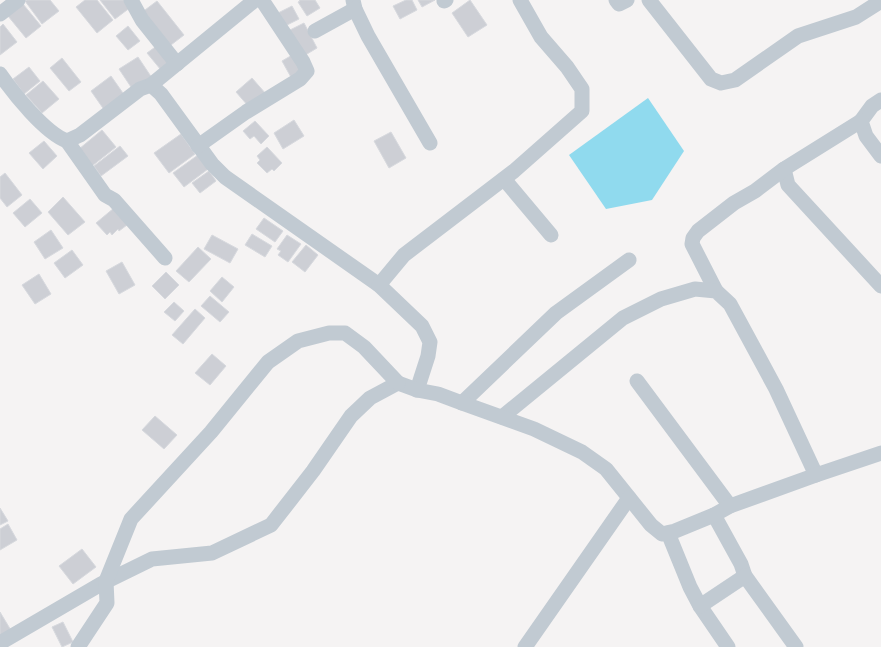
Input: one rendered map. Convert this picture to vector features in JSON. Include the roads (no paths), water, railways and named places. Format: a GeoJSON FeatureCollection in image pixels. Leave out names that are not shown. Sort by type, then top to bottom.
{"type":"FeatureCollection","features":[{"type":"Feature","properties":{"kind":"street"},"geometry":{"type":"LineString","coordinates":[[0,14],[18,0]]}},
{"type":"Feature","properties":{"kind":"street"},"geometry":{"type":"LineString","coordinates":[[132,0],[142,20],[177,64]]}},
{"type":"Feature","properties":{"kind":"street"},"geometry":{"type":"LineString","coordinates":[[67,141],[80,135],[140,89],[151,85],[255,0]]}},
{"type":"Feature","properties":{"kind":"street"},"geometry":{"type":"LineString","coordinates":[[198,146],[246,112],[300,79],[307,71],[303,62],[262,0]]}},
{"type":"Feature","properties":{"kind":"street"},"geometry":{"type":"LineString","coordinates":[[379,284],[404,255],[504,179],[582,111],[582,89],[567,67],[541,37],[520,0]]}},
{"type":"Feature","properties":{"kind":"street"},"geometry":{"type":"LineString","coordinates":[[616,0],[619,4],[627,0]]}},
{"type":"Feature","properties":{"kind":"street"},"geometry":{"type":"LineString","coordinates":[[649,0],[711,79],[722,83],[735,80],[798,36],[856,17],[881,1]]}},
{"type":"Feature","properties":{"kind":"street"},"geometry":{"type":"LineString","coordinates":[[315,31],[354,5],[368,36],[430,143]]}},
{"type":"Feature","properties":{"kind":"street"},"geometry":{"type":"LineString","coordinates":[[0,74],[26,107],[59,138],[67,141],[105,195],[114,200],[165,258]]}},
{"type":"Feature","properties":{"kind":"street"},"geometry":{"type":"LineString","coordinates":[[151,85],[161,94],[198,146],[212,164],[225,177],[379,284],[422,326],[430,342],[428,356],[417,390]]}},
{"type":"Feature","properties":{"kind":"street"},"geometry":{"type":"LineString","coordinates":[[816,474],[776,389],[730,304],[716,291],[692,244],[698,231],[704,226],[734,204],[756,191],[784,169],[861,121],[872,106],[881,100]]}},
{"type":"Feature","properties":{"kind":"street"},"geometry":{"type":"LineString","coordinates":[[861,121],[866,136],[881,156]]}},
{"type":"Feature","properties":{"kind":"street"},"geometry":{"type":"LineString","coordinates":[[784,169],[788,185],[881,286]]}},
{"type":"Feature","properties":{"kind":"street"},"geometry":{"type":"LineString","coordinates":[[504,179],[551,234]]}},
{"type":"Feature","properties":{"kind":"street"},"geometry":{"type":"LineString","coordinates":[[462,403],[556,313],[629,260]]}},
{"type":"Feature","properties":{"kind":"street"},"geometry":{"type":"LineString","coordinates":[[502,417],[623,318],[661,299],[695,289],[716,291]]}},
{"type":"Feature","properties":{"kind":"street"},"geometry":{"type":"LineString","coordinates":[[78,647],[107,603],[106,581],[131,519],[211,432],[268,362],[298,341],[329,333],[345,333],[364,347],[398,382],[417,390],[438,394],[534,429],[582,452],[606,469],[651,525],[662,534],[675,531],[714,515],[730,506],[816,474],[881,453]]}},
{"type":"Feature","properties":{"kind":"street"},"geometry":{"type":"LineString","coordinates":[[637,381],[730,506]]}},
{"type":"Feature","properties":{"kind":"street"},"geometry":{"type":"LineString","coordinates":[[0,643],[106,581],[152,559],[212,553],[272,524],[313,471],[351,416],[370,398],[398,382]]}},
{"type":"Feature","properties":{"kind":"street"},"geometry":{"type":"LineString","coordinates":[[529,645],[629,498]]}},
{"type":"Feature","properties":{"kind":"street"},"geometry":{"type":"LineString","coordinates":[[714,515],[741,564],[745,576],[796,647]]}},
{"type":"Feature","properties":{"kind":"street"},"geometry":{"type":"LineString","coordinates":[[668,533],[690,587],[700,606],[728,647]]}},
{"type":"Feature","properties":{"kind":"street"},"geometry":{"type":"LineString","coordinates":[[700,606],[745,576]]}},
{"type":"Feature","properties":{"kind":"water"},"geometry":{"type":"Polygon","coordinates":[[[648,98],[684,151],[652,200],[606,209],[569,155],[648,98]]]}}]}
